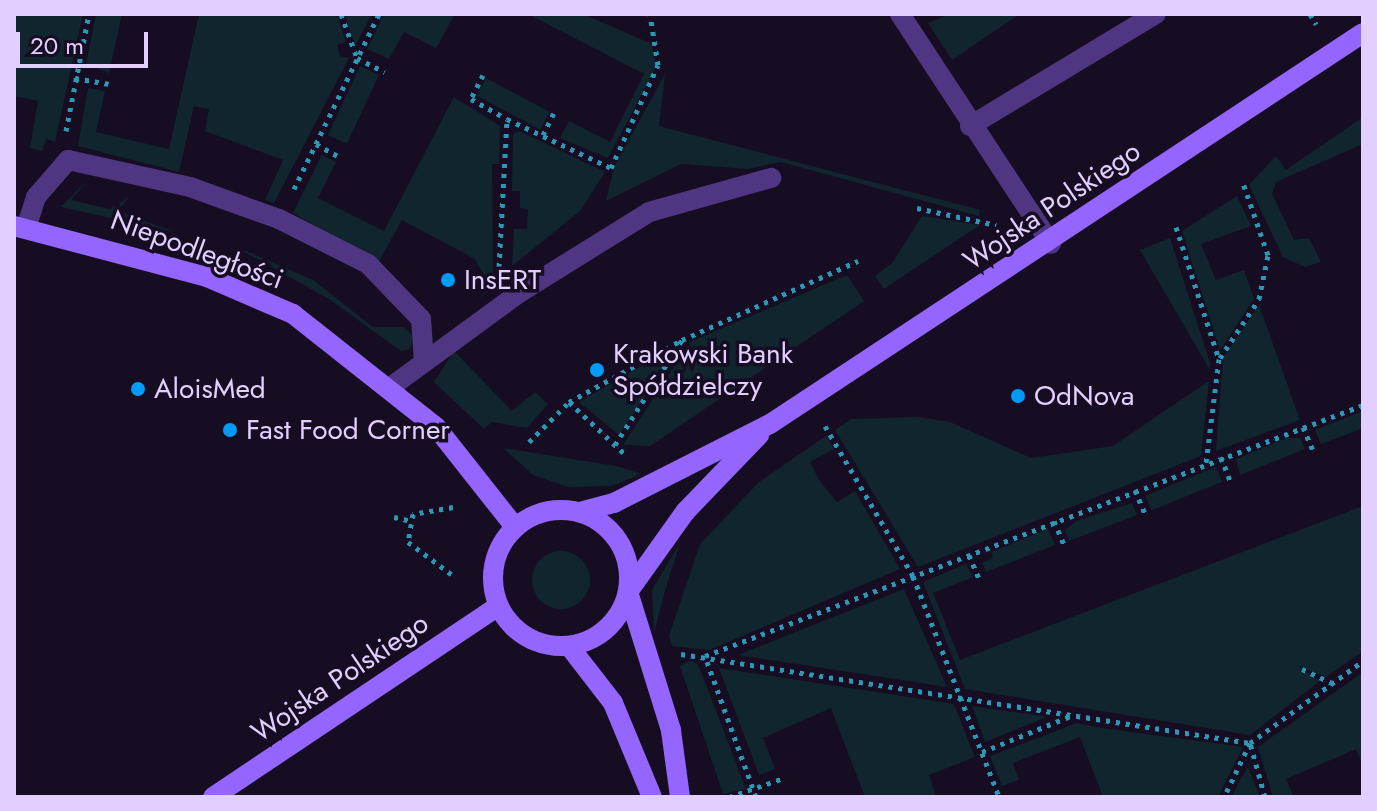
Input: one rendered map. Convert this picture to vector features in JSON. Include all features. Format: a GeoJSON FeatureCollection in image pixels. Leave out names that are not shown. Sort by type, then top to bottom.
{"type":"FeatureCollection","features":[{"type":"Feature","properties":{"kind":"street","name":"Wojska Polskiego"},"geometry":{"type":"LineString","coordinates":[[580,512],[614,503],[770,424],[1051,244],[1363,33]]}},
{"type":"Feature","properties":{"kind":"street","name":"Niepodległości"},"geometry":{"type":"LineString","coordinates":[[20,227],[235,289],[293,314],[392,386],[436,427],[515,527]]}},
{"type":"Feature","properties":{"kind":"street","name":"Wojska Polskiego"},"geometry":{"type":"LineString","coordinates":[[628,592],[685,512],[770,424]]}},
{"type":"Feature","properties":{"kind":"street"},"geometry":{"type":"LineString","coordinates":[[652,797],[613,703],[569,646],[527,637],[498,606],[494,564],[515,527],[550,510],[580,512],[619,541],[628,592],[671,730],[680,797]]}},
{"type":"Feature","properties":{"kind":"street"},"geometry":{"type":"LineString","coordinates":[[569,646],[613,622],[628,592]]}},
{"type":"Feature","properties":{"kind":"street","name":"Wojska Polskiego"},"geometry":{"type":"LineString","coordinates":[[213,797],[498,606]]}},
{"type":"Feature","properties":{"kind":"lane"},"geometry":{"type":"LineString","coordinates":[[900,14],[970,126],[1051,244]]}},
{"type":"Feature","properties":{"kind":"lane"},"geometry":{"type":"LineString","coordinates":[[970,126],[1156,14]]}},
{"type":"Feature","properties":{"kind":"lane"},"geometry":{"type":"LineString","coordinates":[[20,227],[36,197],[68,160],[190,187],[279,219],[368,264],[421,319],[424,362]]}},
{"type":"Feature","properties":{"kind":"lane"},"geometry":{"type":"LineString","coordinates":[[392,386],[497,308],[649,212],[771,178]]}},
{"type":"Feature","properties":{"kind":"path"},"geometry":{"type":"LineString","coordinates":[[68,160],[75,78],[89,14]]}},
{"type":"Feature","properties":{"kind":"path"},"geometry":{"type":"LineString","coordinates":[[341,14],[357,58],[385,72]]}},
{"type":"Feature","properties":{"kind":"path"},"geometry":{"type":"LineString","coordinates":[[279,219],[379,14]]}},
{"type":"Feature","properties":{"kind":"path"},"geometry":{"type":"LineString","coordinates":[[483,75],[471,99],[611,168],[658,65],[650,14]]}},
{"type":"Feature","properties":{"kind":"path"},"geometry":{"type":"LineString","coordinates":[[1310,14],[1316,24]]}},
{"type":"Feature","properties":{"kind":"path"},"geometry":{"type":"LineString","coordinates":[[75,78],[109,84]]}},
{"type":"Feature","properties":{"kind":"path"},"geometry":{"type":"LineString","coordinates":[[543,135],[554,112]]}},
{"type":"Feature","properties":{"kind":"path"},"geometry":{"type":"LineString","coordinates":[[497,308],[507,119]]}},
{"type":"Feature","properties":{"kind":"path"},"geometry":{"type":"LineString","coordinates":[[316,144],[341,158]]}},
{"type":"Feature","properties":{"kind":"path"},"geometry":{"type":"LineString","coordinates":[[1219,359],[1259,299],[1268,255],[1242,180]]}},
{"type":"Feature","properties":{"kind":"path"},"geometry":{"type":"LineString","coordinates":[[917,208],[996,225]]}},
{"type":"Feature","properties":{"kind":"path"},"geometry":{"type":"LineString","coordinates":[[1176,227],[1219,359],[1206,463]]}},
{"type":"Feature","properties":{"kind":"path"},"geometry":{"type":"LineString","coordinates":[[529,442],[569,402],[682,340],[858,261]]}},
{"type":"Feature","properties":{"kind":"path"},"geometry":{"type":"LineString","coordinates":[[615,445],[682,340]]}},
{"type":"Feature","properties":{"kind":"path"},"geometry":{"type":"LineString","coordinates":[[569,402],[627,456]]}},
{"type":"Feature","properties":{"kind":"path"},"geometry":{"type":"LineString","coordinates":[[705,656],[1363,405]]}},
{"type":"Feature","properties":{"kind":"path"},"geometry":{"type":"LineString","coordinates":[[825,426],[913,576],[999,797]]}},
{"type":"Feature","properties":{"kind":"path"},"geometry":{"type":"LineString","coordinates":[[1303,427],[1313,450]]}},
{"type":"Feature","properties":{"kind":"path"},"geometry":{"type":"LineString","coordinates":[[1221,457],[1230,481]]}},
{"type":"Feature","properties":{"kind":"path"},"geometry":{"type":"LineString","coordinates":[[1135,490],[1145,514]]}},
{"type":"Feature","properties":{"kind":"path"},"geometry":{"type":"LineString","coordinates":[[453,507],[413,514],[408,542],[454,576]]}},
{"type":"Feature","properties":{"kind":"path"},"geometry":{"type":"LineString","coordinates":[[394,517],[412,521]]}},
{"type":"Feature","properties":{"kind":"path"},"geometry":{"type":"LineString","coordinates":[[1054,521],[1064,545]]}},
{"type":"Feature","properties":{"kind":"path"},"geometry":{"type":"LineString","coordinates":[[969,555],[979,578]]}},
{"type":"Feature","properties":{"kind":"path"},"geometry":{"type":"LineString","coordinates":[[705,656],[755,794]]}},
{"type":"Feature","properties":{"kind":"path"},"geometry":{"type":"LineString","coordinates":[[669,657],[705,656],[1250,743]]}},
{"type":"Feature","properties":{"kind":"path"},"geometry":{"type":"LineString","coordinates":[[1224,797],[1250,743],[1363,661]]}},
{"type":"Feature","properties":{"kind":"path"},"geometry":{"type":"LineString","coordinates":[[1302,669],[1333,683]]}},
{"type":"Feature","properties":{"kind":"path"},"geometry":{"type":"LineString","coordinates":[[982,752],[1074,715]]}},
{"type":"Feature","properties":{"kind":"path"},"geometry":{"type":"LineString","coordinates":[[1250,743],[1265,797]]}},
{"type":"Feature","properties":{"kind":"path"},"geometry":{"type":"LineString","coordinates":[[729,797],[755,794],[781,779]]}},
{"type":"Feature","properties":{"kind":"shaded area"},"geometry":{"type":"Polygon","coordinates":[[[14,14],[83,14],[55,142],[46,139],[42,151],[30,148],[38,101],[14,96],[14,14]]]}},
{"type":"Feature","properties":{"kind":"shaded area"},"geometry":{"type":"Polygon","coordinates":[[[96,14],[122,14],[109,73],[86,64],[96,14]]]}},
{"type":"Feature","properties":{"kind":"shaded area"},"geometry":{"type":"Polygon","coordinates":[[[199,14],[337,14],[346,42],[337,45],[340,56],[349,58],[274,203],[265,200],[283,160],[205,131],[209,109],[194,106],[179,172],[78,146],[88,88],[105,91],[96,132],[169,149],[199,14]]]}},
{"type":"Feature","properties":{"kind":"shaded area"},"geometry":{"type":"Polygon","coordinates":[[[345,14],[372,14],[355,46],[345,14]]]}},
{"type":"Feature","properties":{"kind":"shaded area"},"geometry":{"type":"Polygon","coordinates":[[[384,14],[455,14],[436,48],[404,32],[389,59],[367,49],[384,14]]]}},
{"type":"Feature","properties":{"kind":"shaded area"},"geometry":{"type":"Polygon","coordinates":[[[528,14],[583,14],[652,44],[656,67],[608,158],[560,138],[569,121],[610,142],[644,74],[528,14]]]}},
{"type":"Feature","properties":{"kind":"shaded area"},"geometry":{"type":"Polygon","coordinates":[[[951,14],[1020,14],[952,60],[928,23],[951,14]]]}},
{"type":"Feature","properties":{"kind":"shaded area"},"geometry":{"type":"Polygon","coordinates":[[[360,66],[379,75],[347,144],[328,135],[360,66]]]}},
{"type":"Feature","properties":{"kind":"shaded area"},"geometry":{"type":"Polygon","coordinates":[[[665,74],[659,126],[980,210],[979,216],[781,162],[748,169],[681,164],[606,201],[614,167],[665,74]]]}},
{"type":"Feature","properties":{"kind":"shaded area"},"geometry":{"type":"Polygon","coordinates":[[[486,78],[550,112],[540,129],[477,96],[486,78]]]}},
{"type":"Feature","properties":{"kind":"shaded area"},"geometry":{"type":"Polygon","coordinates":[[[454,97],[500,126],[499,164],[492,164],[493,279],[490,290],[481,297],[489,285],[475,259],[402,220],[378,263],[293,213],[322,155],[336,162],[318,198],[384,231],[454,97]]]}},
{"type":"Feature","properties":{"kind":"shaded area"},"geometry":{"type":"Polygon","coordinates":[[[1363,117],[1363,144],[1276,182],[1272,194],[1294,240],[1309,238],[1321,262],[1305,267],[1283,257],[1249,185],[1276,156],[1286,170],[1363,117]]]}},
{"type":"Feature","properties":{"kind":"shaded area"},"geometry":{"type":"Polygon","coordinates":[[[519,131],[605,172],[580,211],[512,266],[514,229],[527,229],[528,209],[520,208],[520,191],[512,191],[513,134],[519,131]]]}},
{"type":"Feature","properties":{"kind":"shaded area"},"geometry":{"type":"Polygon","coordinates":[[[88,180],[71,200],[110,209],[129,197],[118,211],[174,232],[61,207],[88,180]]]}},
{"type":"Feature","properties":{"kind":"shaded area"},"geometry":{"type":"Polygon","coordinates":[[[1237,196],[1251,226],[1201,244],[1216,280],[1244,270],[1254,299],[1220,350],[1182,231],[1237,196]]]}},
{"type":"Feature","properties":{"kind":"shaded area"},"geometry":{"type":"Polygon","coordinates":[[[922,216],[980,225],[884,289],[875,276],[893,262],[922,216]]]}},
{"type":"Feature","properties":{"kind":"shaded area"},"geometry":{"type":"Polygon","coordinates":[[[1170,238],[1210,363],[1210,370],[1140,250],[1170,238]]]}},
{"type":"Feature","properties":{"kind":"shaded area"},"geometry":{"type":"Polygon","coordinates":[[[232,245],[313,280],[373,327],[404,327],[413,336],[410,349],[401,351],[329,299],[232,245]]]}},
{"type":"Feature","properties":{"kind":"shaded area"},"geometry":{"type":"Polygon","coordinates":[[[847,275],[864,301],[650,446],[623,445],[690,342],[847,275]]]}},
{"type":"Feature","properties":{"kind":"shaded area"},"geometry":{"type":"Polygon","coordinates":[[[1259,305],[1300,420],[1216,451],[1223,358],[1259,305]]]}},
{"type":"Feature","properties":{"kind":"shaded area"},"geometry":{"type":"Polygon","coordinates":[[[454,351],[512,411],[535,392],[548,404],[527,428],[492,422],[484,429],[434,382],[454,351]]]}},
{"type":"Feature","properties":{"kind":"shaded area"},"geometry":{"type":"Polygon","coordinates":[[[666,352],[671,358],[619,435],[579,402],[666,352]]]}},
{"type":"Feature","properties":{"kind":"shaded area"},"geometry":{"type":"Polygon","coordinates":[[[1209,381],[1201,456],[918,567],[835,430],[851,419],[917,417],[950,422],[1031,458],[1113,446],[1209,381]]]}},
{"type":"Feature","properties":{"kind":"shaded area"},"geometry":{"type":"Polygon","coordinates":[[[1363,411],[1363,428],[1321,444],[1315,430],[1363,411]]]}},
{"type":"Feature","properties":{"kind":"shaded area"},"geometry":{"type":"Polygon","coordinates":[[[826,436],[834,449],[810,462],[819,480],[837,502],[855,491],[900,569],[709,650],[672,646],[669,636],[700,544],[759,482],[826,436]]]}},
{"type":"Feature","properties":{"kind":"shaded area"},"geometry":{"type":"Polygon","coordinates":[[[1286,438],[1300,438],[1305,449],[1240,475],[1236,459],[1286,438]]]}},
{"type":"Feature","properties":{"kind":"shaded area"},"geometry":{"type":"Polygon","coordinates":[[[503,448],[616,466],[642,474],[611,486],[568,487],[533,475],[503,448]]]}},
{"type":"Feature","properties":{"kind":"shaded area"},"geometry":{"type":"Polygon","coordinates":[[[1216,467],[1222,482],[1152,510],[1146,495],[1216,467]]]}},
{"type":"Feature","properties":{"kind":"shaded area"},"geometry":{"type":"Polygon","coordinates":[[[1132,503],[1137,515],[1069,541],[1065,530],[1076,521],[1132,503]]]}},
{"type":"Feature","properties":{"kind":"shaded area"},"geometry":{"type":"Polygon","coordinates":[[[1363,506],[1363,651],[1326,677],[1297,665],[1320,681],[1250,735],[965,689],[923,582],[966,564],[973,577],[933,593],[960,660],[1363,506]]]}},
{"type":"Feature","properties":{"kind":"shaded area"},"geometry":{"type":"Polygon","coordinates":[[[1048,529],[1055,545],[986,572],[982,563],[993,558],[991,552],[1048,529]]]}},
{"type":"Feature","properties":{"kind":"shaded area"},"geometry":{"type":"Polygon","coordinates":[[[680,543],[666,587],[654,633],[652,590],[680,543]]]}},
{"type":"Feature","properties":{"kind":"shaded area"},"geometry":{"type":"Polygon","coordinates":[[[561,551],[582,559],[590,580],[582,601],[561,609],[540,601],[532,580],[540,559],[561,551]]]}},
{"type":"Feature","properties":{"kind":"shaded area"},"geometry":{"type":"Polygon","coordinates":[[[904,589],[947,687],[738,655],[828,619],[904,589]]]}},
{"type":"Feature","properties":{"kind":"shaded area"},"geometry":{"type":"Polygon","coordinates":[[[690,660],[698,664],[746,789],[723,794],[680,666],[690,660]]]}},
{"type":"Feature","properties":{"kind":"shaded area"},"geometry":{"type":"Polygon","coordinates":[[[719,668],[954,704],[975,757],[929,775],[936,797],[865,797],[831,708],[763,738],[775,769],[759,775],[719,668]]]}},
{"type":"Feature","properties":{"kind":"shaded area"},"geometry":{"type":"Polygon","coordinates":[[[1363,672],[1363,765],[1356,749],[1286,779],[1294,797],[1273,797],[1258,747],[1363,672]]]}},
{"type":"Feature","properties":{"kind":"shaded area"},"geometry":{"type":"Polygon","coordinates":[[[972,706],[1043,716],[1045,718],[985,742],[972,706]]]}},
{"type":"Feature","properties":{"kind":"shaded area"},"geometry":{"type":"Polygon","coordinates":[[[1077,723],[1243,747],[1218,797],[1103,797],[1080,737],[1013,763],[1019,780],[1002,786],[990,756],[1077,723]]]}},
{"type":"Feature","properties":{"kind":"shaded area"},"geometry":{"type":"Polygon","coordinates":[[[1248,767],[1260,797],[1232,797],[1240,780],[1248,767]]]}},
{"type":"Feature","properties":{"kind":"place","name":"InsERT"},"geometry":{"type":"Point","coordinates":[448,280]}},
{"type":"Feature","properties":{"kind":"place","name":"Krakowski Bank Spółdzielczy"},"geometry":{"type":"Point","coordinates":[597,370]}},
{"type":"Feature","properties":{"kind":"place","name":"AloisMed"},"geometry":{"type":"Point","coordinates":[138,389]}},
{"type":"Feature","properties":{"kind":"place","name":"OdNova"},"geometry":{"type":"Point","coordinates":[1018,396]}},
{"type":"Feature","properties":{"kind":"place","name":"Fast Food Corner"},"geometry":{"type":"Point","coordinates":[230,430]}}]}
